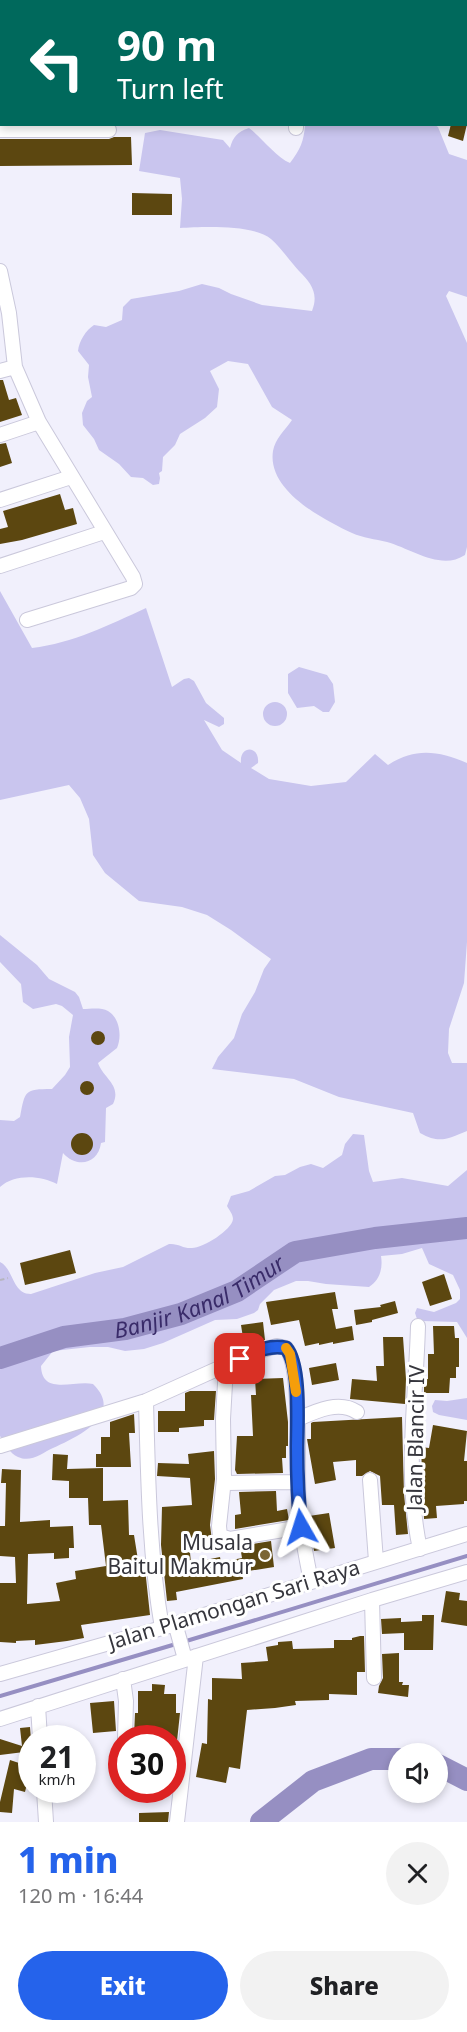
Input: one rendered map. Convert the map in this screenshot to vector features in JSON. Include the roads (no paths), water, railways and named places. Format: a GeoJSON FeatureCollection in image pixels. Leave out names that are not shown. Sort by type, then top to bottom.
{"type":"FeatureCollection","features":[{"type":"Feature","properties":{"kind":"street"},"geometry":{"type":"LineString","coordinates":[[0,130],[109,130]]}},
{"type":"Feature","properties":{"kind":"street"},"geometry":{"type":"LineString","coordinates":[[0,271],[9,314],[15,367],[39,422],[133,577],[135,584],[27,620]]}},
{"type":"Feature","properties":{"kind":"street"},"geometry":{"type":"LineString","coordinates":[[0,371],[15,367]]}},
{"type":"Feature","properties":{"kind":"street"},"geometry":{"type":"LineString","coordinates":[[0,435],[39,422]]}},
{"type":"Feature","properties":{"kind":"street"},"geometry":{"type":"LineString","coordinates":[[0,500],[71,477]]}},
{"type":"Feature","properties":{"kind":"street"},"geometry":{"type":"LineString","coordinates":[[0,566],[104,532]]}},
{"type":"Feature","properties":{"kind":"street","name":"Jalan Blancir IV"},"geometry":{"type":"LineString","coordinates":[[418,1326],[411,1486],[413,1518],[420,1549]]}},
{"type":"Feature","properties":{"kind":"street"},"geometry":{"type":"LineString","coordinates":[[0,1446],[146,1401],[270,1347],[286,1348],[290,1354],[296,1386],[297,1482],[301,1527],[311,1581]]}},
{"type":"Feature","properties":{"kind":"street"},"geometry":{"type":"LineString","coordinates":[[226,1366],[223,1419],[224,1479],[220,1503],[220,1536],[230,1539],[301,1527]]}},
{"type":"Feature","properties":{"kind":"street"},"geometry":{"type":"LineString","coordinates":[[146,1401],[149,1520],[155,1588],[171,1627],[188,1655],[177,1822]]}},
{"type":"Feature","properties":{"kind":"street"},"geometry":{"type":"LineString","coordinates":[[298,1419],[319,1410],[335,1407],[348,1408],[357,1412]]}},
{"type":"Feature","properties":{"kind":"street"},"geometry":{"type":"LineString","coordinates":[[224,1479],[227,1483],[297,1482]]}},
{"type":"Feature","properties":{"kind":"street"},"geometry":{"type":"LineString","coordinates":[[370,1480],[376,1561]]}},
{"type":"Feature","properties":{"kind":"street","name":"Jalan Plamongan Sari Raya"},"geometry":{"type":"LineString","coordinates":[[0,1674],[171,1627],[311,1581],[467,1534]]}},
{"type":"Feature","properties":{"kind":"street"},"geometry":{"type":"LineString","coordinates":[[0,1719],[188,1655],[467,1572]]}},
{"type":"Feature","properties":{"kind":"street"},"geometry":{"type":"LineString","coordinates":[[372,1600],[374,1678]]}},
{"type":"Feature","properties":{"kind":"street"},"geometry":{"type":"LineString","coordinates":[[123,1679],[126,1701],[125,1725]]}},
{"type":"Feature","properties":{"kind":"street"},"geometry":{"type":"LineString","coordinates":[[39,1706],[40,1725]]}},
{"type":"Feature","properties":{"kind":"street"},"geometry":{"type":"LineString","coordinates":[[45,1803],[46,1822]]}},
{"type":"Feature","properties":{"kind":"waterway","name":"Banjir Kanal Timur"},"geometry":{"type":"LineString","coordinates":[[0,1358],[64,1337],[125,1329],[181,1314],[237,1291],[295,1252],[375,1238],[467,1228]]}},
{"type":"Feature","properties":{"kind":"waterway"},"geometry":{"type":"LineString","coordinates":[[183,1642],[467,1556]]}},
{"type":"Feature","properties":{"kind":"waterway"},"geometry":{"type":"LineString","coordinates":[[0,1696],[176,1644]]}},
{"type":"Feature","properties":{"kind":"waterway"},"geometry":{"type":"LineString","coordinates":[[261,1822],[313,1781],[371,1759],[388,1759]]}},
{"type":"Feature","properties":{"kind":"waterway"},"geometry":{"type":"LineString","coordinates":[[448,1770],[467,1780]]}},
{"type":"Feature","properties":{"kind":"place","name":"Musala Baitul Makmur"},"geometry":{"type":"Point","coordinates":[265,1555]}}]}
